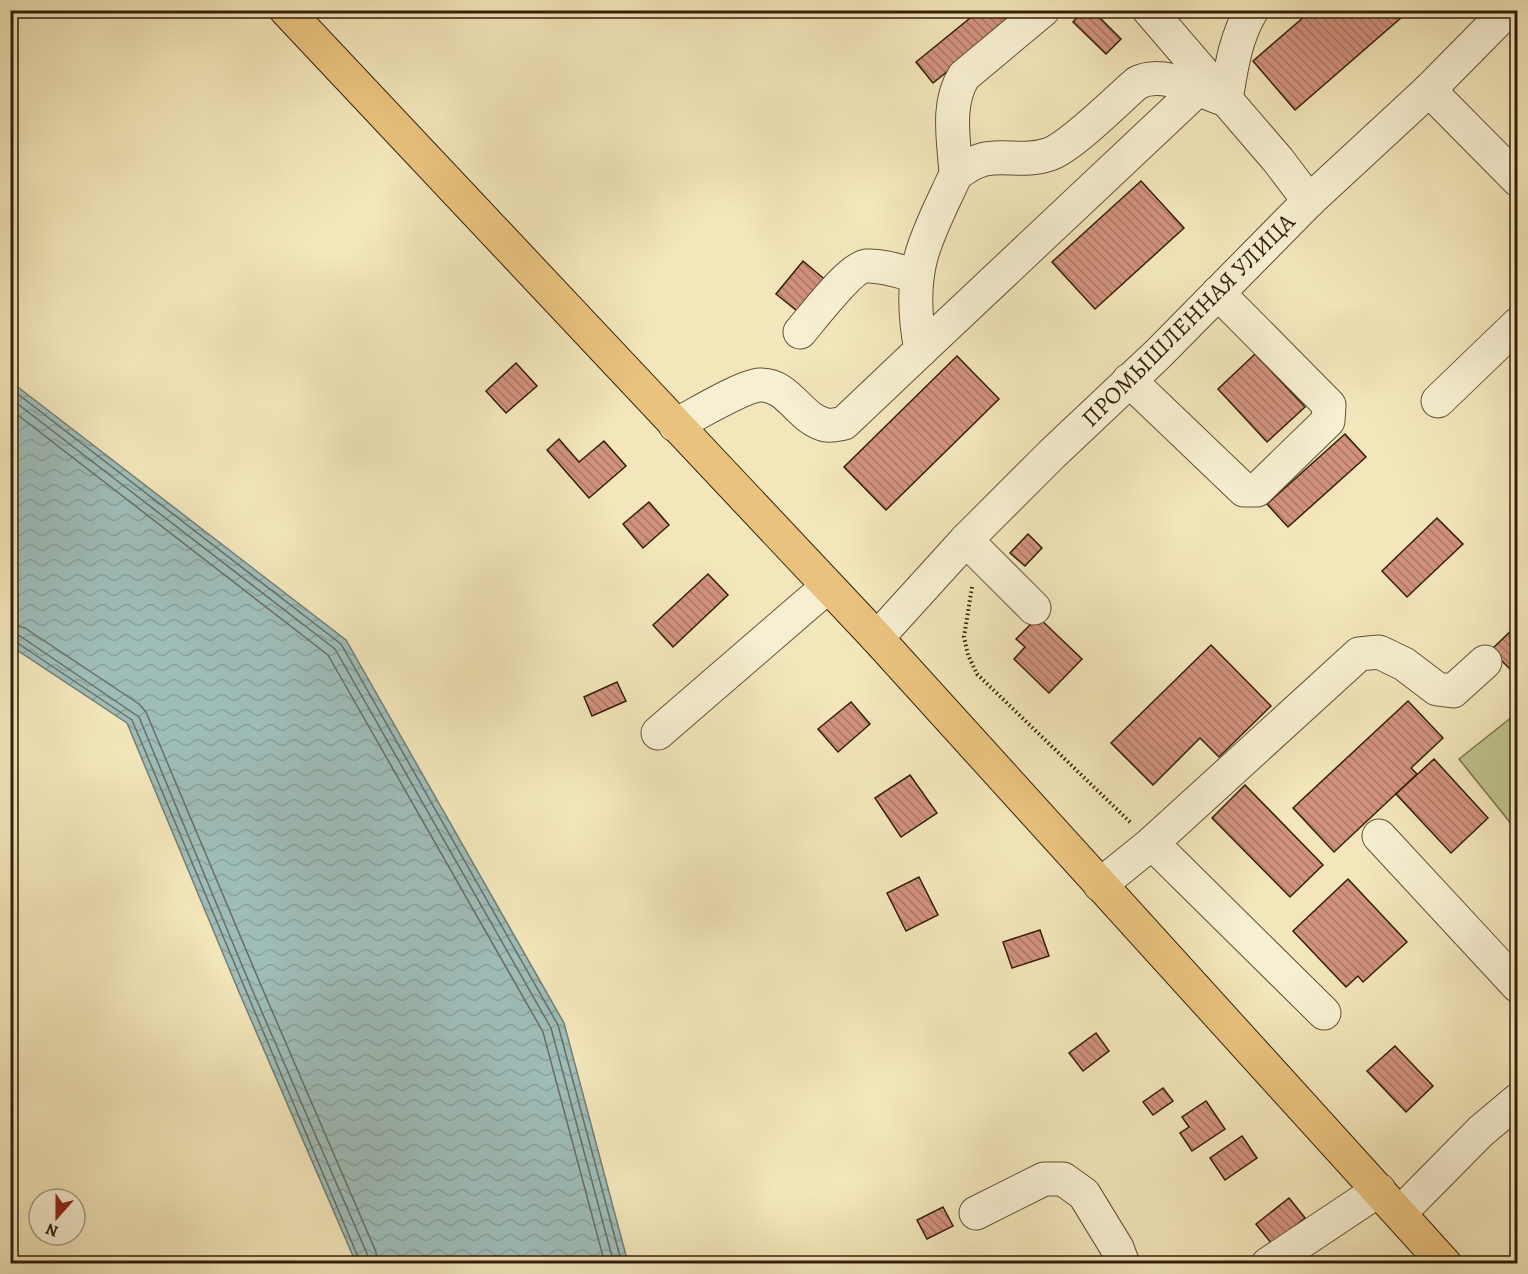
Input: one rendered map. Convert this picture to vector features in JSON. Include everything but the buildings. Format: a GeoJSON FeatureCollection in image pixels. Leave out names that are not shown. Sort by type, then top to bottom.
{"type":"FeatureCollection","features":[{"type":"Feature","properties":{"kind":"main road"},"geometry":{"type":"LineString","coordinates":[[286,10],[877,638],[1445,1263]]}},
{"type":"Feature","properties":{"kind":"lane"},"geometry":{"type":"LineString","coordinates":[[921,350],[916,309],[917,276],[921,255],[956,174],[953,110],[958,86],[964,76],[1043,10]]}},
{"type":"Feature","properties":{"kind":"lane"},"geometry":{"type":"LineString","coordinates":[[1149,10],[1211,95],[1278,160],[1309,201]]}},
{"type":"Feature","properties":{"kind":"lane"},"geometry":{"type":"LineString","coordinates":[[675,425],[747,388],[760,385],[771,387],[786,395],[813,421],[828,426],[844,423],[921,350],[1211,95],[1234,52],[1245,21],[1252,10]]}},
{"type":"Feature","properties":{"kind":"lane","name":"ПРОМЫШЛЕННАЯ УЛИЦА"},"geometry":{"type":"LineString","coordinates":[[877,638],[976,550],[1129,380],[1158,354],[1309,201],[1430,90],[1508,10]]}},
{"type":"Feature","properties":{"kind":"lane"},"geometry":{"type":"LineString","coordinates":[[956,174],[975,162],[993,158],[1025,159],[1050,153],[1065,145],[1137,83],[1145,79],[1166,77],[1211,95]]}},
{"type":"Feature","properties":{"kind":"lane"},"geometry":{"type":"LineString","coordinates":[[1430,90],[1518,180]]}},
{"type":"Feature","properties":{"kind":"lane"},"geometry":{"type":"LineString","coordinates":[[801,332],[852,272],[864,266],[880,267],[917,276]]}},
{"type":"Feature","properties":{"kind":"lane"},"geometry":{"type":"LineString","coordinates":[[1129,380],[1244,490],[1257,490],[1320,429],[1328,421],[1329,405],[1218,293]]}},
{"type":"Feature","properties":{"kind":"lane"},"geometry":{"type":"LineString","coordinates":[[1438,401],[1518,324]]}},
{"type":"Feature","properties":{"kind":"lane"},"geometry":{"type":"LineString","coordinates":[[976,550],[1034,608]]}},
{"type":"Feature","properties":{"kind":"lane"},"geometry":{"type":"LineString","coordinates":[[658,733],[827,587]]}},
{"type":"Feature","properties":{"kind":"lane"},"geometry":{"type":"LineString","coordinates":[[1100,885],[1152,843],[1359,654],[1379,652],[1404,664],[1437,689],[1454,691],[1485,663]]}},
{"type":"Feature","properties":{"kind":"lane"},"geometry":{"type":"LineString","coordinates":[[1378,836],[1518,986]]}},
{"type":"Feature","properties":{"kind":"lane"},"geometry":{"type":"LineString","coordinates":[[1152,843],[1324,1013]]}},
{"type":"Feature","properties":{"kind":"lane"},"geometry":{"type":"LineString","coordinates":[[1268,1263],[1389,1202],[1518,1100]]}},
{"type":"Feature","properties":{"kind":"lane"},"geometry":{"type":"LineString","coordinates":[[976,1213],[1044,1179],[1063,1179],[1084,1194],[1124,1263]]}},
{"type":"Feature","properties":{"kind":"path"},"geometry":{"type":"LineString","coordinates":[[976,550],[975,577],[970,594],[964,637],[968,656],[977,674],[1152,843]]}},
{"type":"Feature","properties":{"kind":"green space"},"geometry":{"type":"Polygon","coordinates":[[[1517,713],[1517,831],[1459,759],[1517,713]]]}},
{"type":"Feature","properties":{"kind":"water"},"geometry":{"type":"Polygon","coordinates":[[[10,381],[346,640],[564,1023],[628,1263],[356,1263],[239,992],[127,723],[11,646],[10,381]]]}}]}
